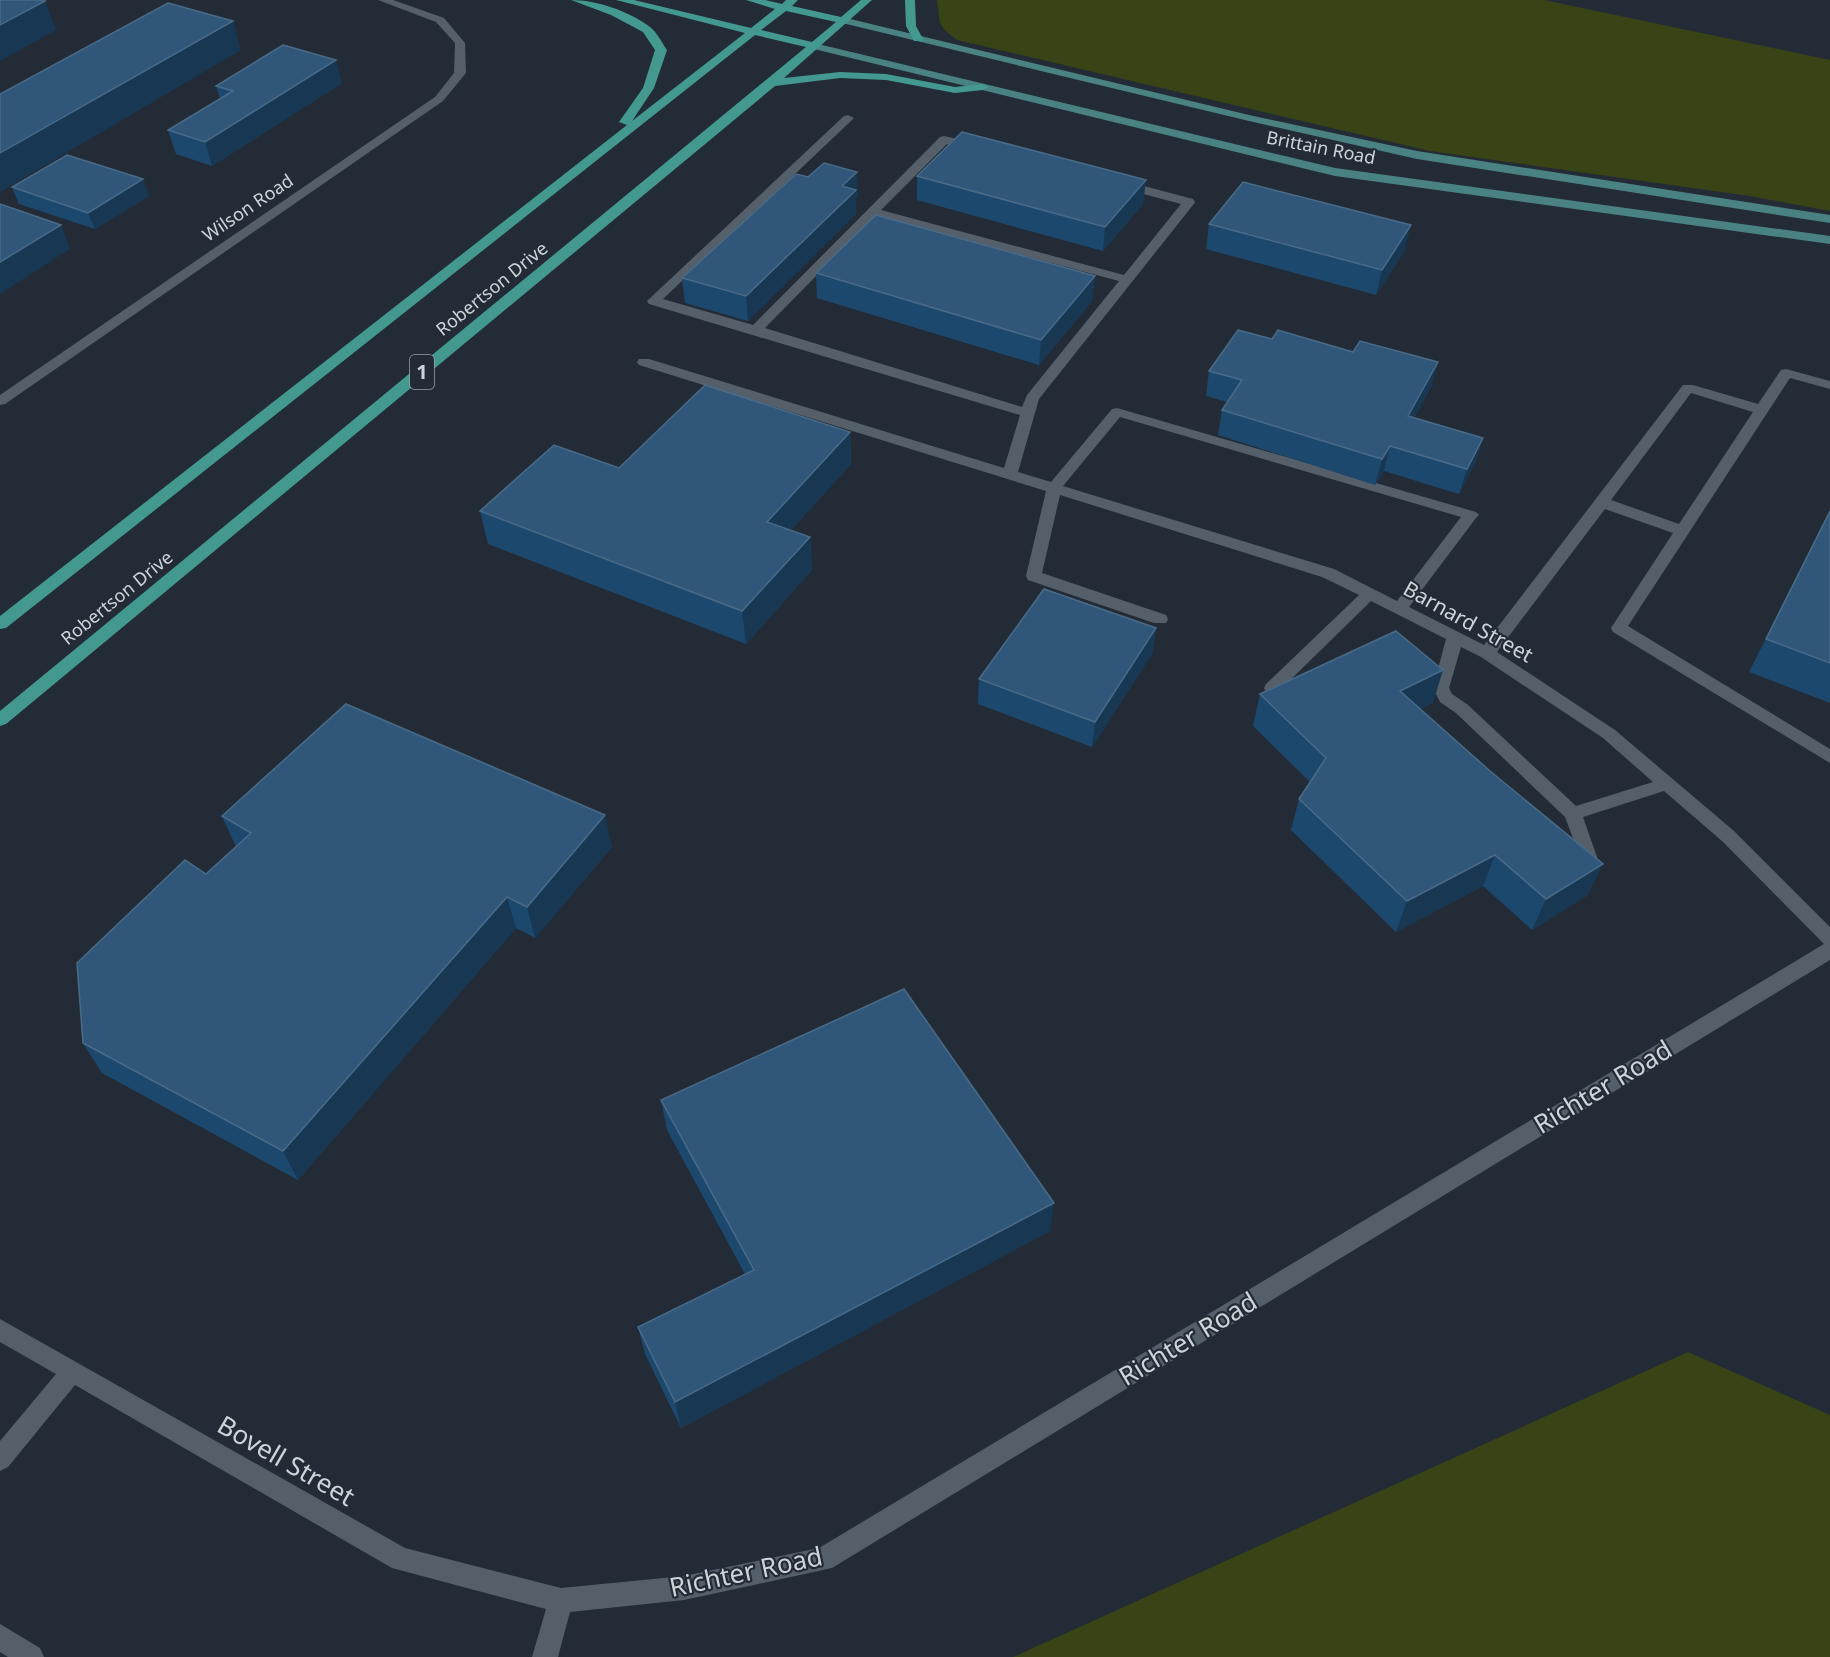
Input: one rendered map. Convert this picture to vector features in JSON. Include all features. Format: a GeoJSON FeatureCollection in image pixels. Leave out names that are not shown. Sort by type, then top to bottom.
{"type":"FeatureCollection","features":[{"type":"Feature","properties":{"kind":"highway"},"geometry":{"type":"LineString","coordinates":[[576,0],[615,13],[647,30],[661,50],[657,72],[646,95],[609,142]]}},
{"type":"Feature","properties":{"kind":"highway"},"geometry":{"type":"LineString","coordinates":[[621,0],[814,46]]}},
{"type":"Feature","properties":{"kind":"highway"},"geometry":{"type":"LineString","coordinates":[[751,0],[842,20]]}},
{"type":"Feature","properties":{"kind":"highway"},"geometry":{"type":"LineString","coordinates":[[609,142],[793,0]]}},
{"type":"Feature","properties":{"kind":"highway","name":"Robertson Drive"},"geometry":{"type":"LineString","coordinates":[[0,720],[773,83],[867,0]]}},
{"type":"Feature","properties":{"kind":"highway"},"geometry":{"type":"LineString","coordinates":[[910,0],[911,26],[918,39]]}},
{"type":"Feature","properties":{"kind":"highway"},"geometry":{"type":"LineString","coordinates":[[773,83],[840,75],[886,77],[955,90],[982,87]]}},
{"type":"Feature","properties":{"kind":"highway","name":"Robertson Drive"},"geometry":{"type":"LineString","coordinates":[[0,624],[609,142]]}},
{"type":"Feature","properties":{"kind":"main road","name":"Brittain Road"},"geometry":{"type":"LineString","coordinates":[[842,20],[1311,132],[1417,155],[1830,219]]}},
{"type":"Feature","properties":{"kind":"main road","name":"Brittain Road"},"geometry":{"type":"LineString","coordinates":[[814,46],[1335,172],[1830,240]]}},
{"type":"Feature","properties":{"kind":"street","name":"Wilson Road"},"geometry":{"type":"LineString","coordinates":[[0,401],[439,99],[460,73],[460,43],[440,20],[383,0]]}},
{"type":"Feature","properties":{"kind":"street"},"geometry":{"type":"LineString","coordinates":[[848,118],[654,301],[1027,413]]}},
{"type":"Feature","properties":{"kind":"street"},"geometry":{"type":"LineString","coordinates":[[756,330],[944,140],[989,151]]}},
{"type":"Feature","properties":{"kind":"street"},"geometry":{"type":"LineString","coordinates":[[1010,474],[1032,398],[1189,202],[1111,182]]}},
{"type":"Feature","properties":{"kind":"street"},"geometry":{"type":"LineString","coordinates":[[873,212],[1126,279]]}},
{"type":"Feature","properties":{"kind":"street","name":"Barnard Street"},"geometry":{"type":"LineString","coordinates":[[644,362],[1328,573],[1487,653],[1609,734],[1728,836],[1830,939]]}},
{"type":"Feature","properties":{"kind":"street"},"geometry":{"type":"LineString","coordinates":[[1830,385],[1786,373],[1619,628],[1830,757]]}},
{"type":"Feature","properties":{"kind":"street"},"geometry":{"type":"LineString","coordinates":[[1487,653],[1688,388],[1762,410]]}},
{"type":"Feature","properties":{"kind":"street"},"geometry":{"type":"LineString","coordinates":[[1160,619],[1034,576],[1054,488],[1117,412],[1471,515],[1399,609]]}},
{"type":"Feature","properties":{"kind":"street"},"geometry":{"type":"LineString","coordinates":[[1601,502],[1683,531]]}},
{"type":"Feature","properties":{"kind":"street"},"geometry":{"type":"LineString","coordinates":[[1272,688],[1369,594]]}},
{"type":"Feature","properties":{"kind":"street"},"geometry":{"type":"LineString","coordinates":[[1455,638],[1441,688],[1446,698],[1462,710],[1573,814],[1589,860]]}},
{"type":"Feature","properties":{"kind":"street"},"geometry":{"type":"LineString","coordinates":[[1573,814],[1666,784]]}},
{"type":"Feature","properties":{"kind":"street","name":"Richter Road"},"geometry":{"type":"LineString","coordinates":[[561,1600],[684,1588],[823,1559],[1830,950]]}},
{"type":"Feature","properties":{"kind":"street","name":"Bovell Street"},"geometry":{"type":"LineString","coordinates":[[0,1330],[400,1559],[561,1600]]}},
{"type":"Feature","properties":{"kind":"street"},"geometry":{"type":"LineString","coordinates":[[0,1459],[72,1372]]}},
{"type":"Feature","properties":{"kind":"street"},"geometry":{"type":"LineString","coordinates":[[545,1657],[561,1600]]}},
{"type":"Feature","properties":{"kind":"street"},"geometry":{"type":"LineString","coordinates":[[0,1637],[31,1657]]}},
{"type":"Feature","properties":{"kind":"green space"},"geometry":{"type":"Polygon","coordinates":[[[937,0],[1544,0],[1830,60],[1830,211],[1749,196],[1430,151],[957,40],[940,23],[937,0]]]}},
{"type":"Feature","properties":{"kind":"green space"},"geometry":{"type":"Polygon","coordinates":[[[1688,1352],[1830,1415],[1830,1657],[1013,1657],[1688,1352]]]}},
{"type":"Feature","properties":{"kind":"building"},"geometry":{"type":"Polygon","coordinates":[[[0,0],[41,0],[45,1],[0,25],[0,0]]]}},
{"type":"Feature","properties":{"kind":"building"},"geometry":{"type":"Polygon","coordinates":[[[168,3],[233,21],[0,153],[0,94],[168,3]]]}},
{"type":"Feature","properties":{"kind":"building"},"geometry":{"type":"Polygon","coordinates":[[[283,45],[336,60],[205,142],[168,130],[233,91],[216,86],[283,45]]]}},
{"type":"Feature","properties":{"kind":"building"},"geometry":{"type":"Polygon","coordinates":[[[962,132],[1146,180],[1105,227],[917,176],[962,132]]]}},
{"type":"Feature","properties":{"kind":"building"},"geometry":{"type":"Polygon","coordinates":[[[67,155],[143,179],[88,213],[12,187],[67,155]]]}},
{"type":"Feature","properties":{"kind":"building"},"geometry":{"type":"Polygon","coordinates":[[[824,163],[857,172],[842,186],[856,190],[746,296],[682,278],[796,174],[808,177],[824,163]]]}},
{"type":"Feature","properties":{"kind":"building"},"geometry":{"type":"Polygon","coordinates":[[[1243,182],[1411,225],[1382,270],[1209,224],[1243,182]]]}},
{"type":"Feature","properties":{"kind":"building"},"geometry":{"type":"Polygon","coordinates":[[[0,204],[61,225],[0,262],[0,204]]]}},
{"type":"Feature","properties":{"kind":"building"},"geometry":{"type":"Polygon","coordinates":[[[876,215],[1095,276],[1041,340],[816,273],[876,215]]]}},
{"type":"Feature","properties":{"kind":"building"},"geometry":{"type":"Polygon","coordinates":[[[1238,330],[1272,339],[1278,330],[1353,352],[1360,341],[1438,362],[1408,416],[1483,438],[1467,469],[1390,446],[1382,459],[1222,410],[1242,380],[1209,371],[1238,330]]]}},
{"type":"Feature","properties":{"kind":"building"},"geometry":{"type":"Polygon","coordinates":[[[705,385],[850,432],[767,522],[810,537],[742,611],[480,511],[554,445],[619,468],[705,385]]]}},
{"type":"Feature","properties":{"kind":"building"},"geometry":{"type":"Polygon","coordinates":[[[1830,511],[1830,663],[1766,639],[1830,511]]]}},
{"type":"Feature","properties":{"kind":"building"},"geometry":{"type":"Polygon","coordinates":[[[1044,589],[1156,628],[1095,722],[979,679],[1044,589]]]}},
{"type":"Feature","properties":{"kind":"building"},"geometry":{"type":"Polygon","coordinates":[[[1396,631],[1443,670],[1400,691],[1490,771],[1603,864],[1546,899],[1495,855],[1407,901],[1299,799],[1326,758],[1260,694],[1396,631]]]}},
{"type":"Feature","properties":{"kind":"building"},"geometry":{"type":"Polygon","coordinates":[[[346,704],[605,815],[527,907],[507,897],[283,1151],[83,1043],[77,963],[185,860],[206,874],[251,833],[222,816],[346,704]]]}},
{"type":"Feature","properties":{"kind":"building"},"geometry":{"type":"Polygon","coordinates":[[[904,989],[1054,1203],[675,1402],[638,1327],[754,1270],[661,1100],[904,989]]]}}]}
